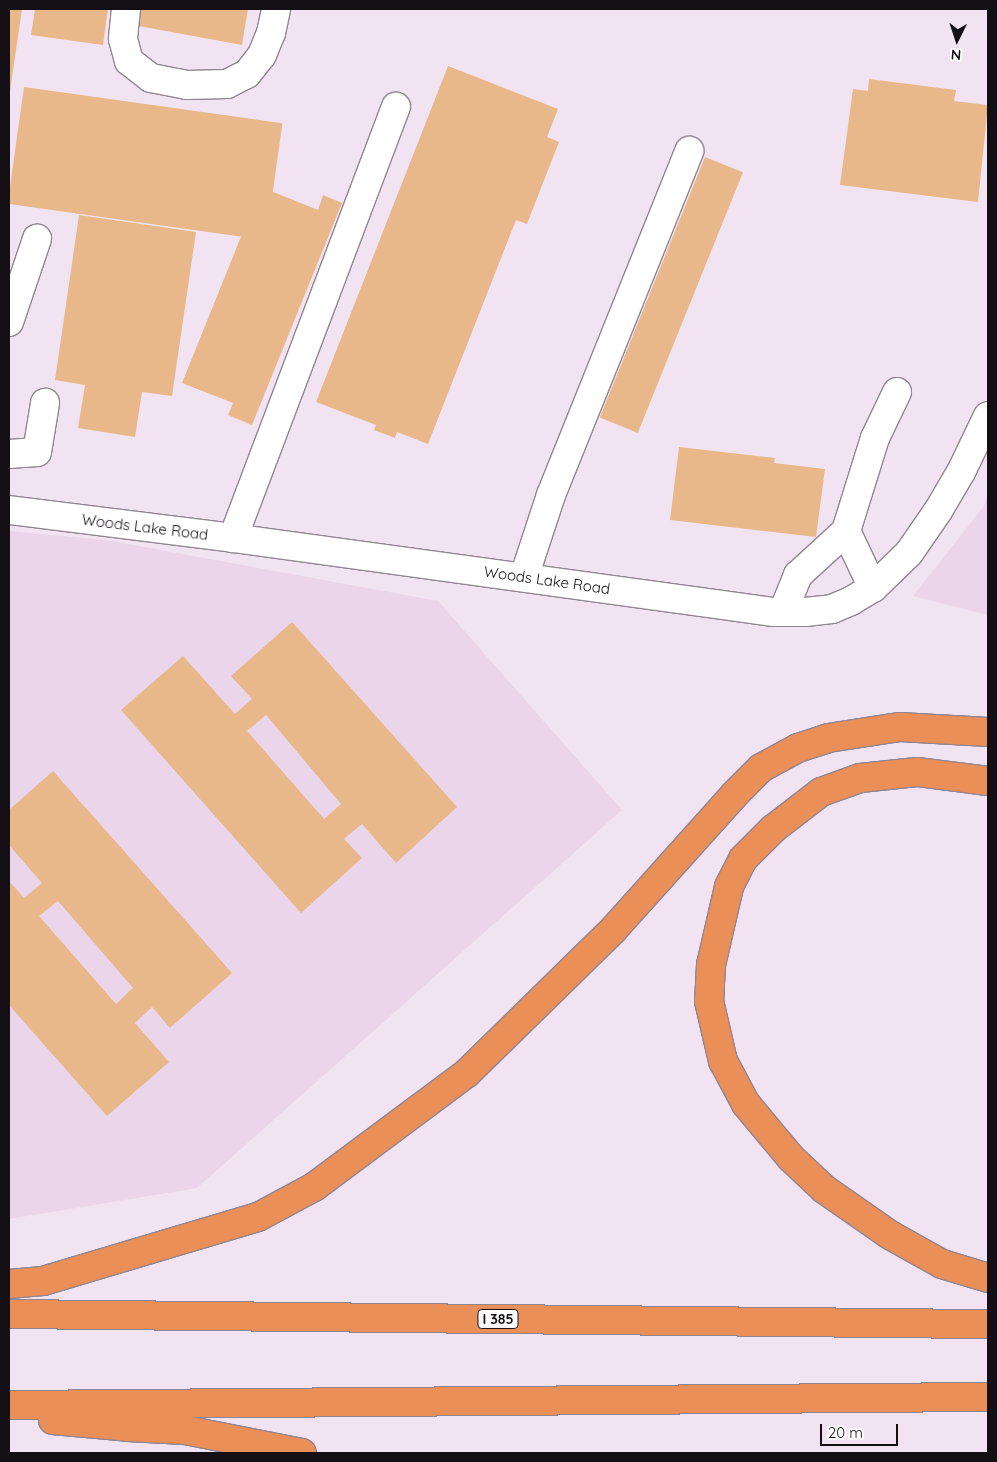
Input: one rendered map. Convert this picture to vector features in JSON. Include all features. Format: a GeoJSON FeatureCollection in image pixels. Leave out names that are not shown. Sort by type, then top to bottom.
{"type":"FeatureCollection","features":[{"type":"Feature","properties":{"kind":"highway"},"geometry":{"type":"LineString","coordinates":[[9,1284],[43,1281],[258,1217],[314,1187],[467,1073],[613,930],[734,795],[761,768],[798,748],[828,738],[900,727],[988,732]]}},
{"type":"Feature","properties":{"kind":"highway"},"geometry":{"type":"LineString","coordinates":[[988,781],[918,772],[860,778],[821,792],[773,829],[743,859],[729,886],[711,965],[709,1001],[722,1061],[746,1104],[791,1158],[824,1188],[890,1235],[942,1264],[988,1278]]}},
{"type":"Feature","properties":{"kind":"highway","name":"I 385"},"geometry":{"type":"LineString","coordinates":[[9,1314],[988,1324]]}},
{"type":"Feature","properties":{"kind":"highway"},"geometry":{"type":"LineString","coordinates":[[9,1405],[988,1396]]}},
{"type":"Feature","properties":{"kind":"highway"},"geometry":{"type":"LineString","coordinates":[[9,1415],[128,1427],[185,1430],[302,1453]]}},
{"type":"Feature","properties":{"kind":"street"},"geometry":{"type":"LineString","coordinates":[[126,9],[123,39],[130,62],[151,78],[187,85],[228,84],[247,74],[262,55],[272,33],[276,9]]}},
{"type":"Feature","properties":{"kind":"street"},"geometry":{"type":"LineString","coordinates":[[233,538],[396,107]]}},
{"type":"Feature","properties":{"kind":"street"},"geometry":{"type":"LineString","coordinates":[[524,577],[551,495],[689,151]]}},
{"type":"Feature","properties":{"kind":"street"},"geometry":{"type":"LineString","coordinates":[[9,322],[37,239]]}},
{"type":"Feature","properties":{"kind":"street"},"geometry":{"type":"LineString","coordinates":[[783,612],[798,575],[846,531],[875,438],[897,392]]}},
{"type":"Feature","properties":{"kind":"street"},"geometry":{"type":"LineString","coordinates":[[9,454],[37,452],[45,403]]}},
{"type":"Feature","properties":{"kind":"street","name":"Woods Lake Road"},"geometry":{"type":"LineString","coordinates":[[9,510],[233,538],[783,612],[832,609],[851,601],[872,588],[909,553],[938,511],[961,472],[988,416]]}},
{"type":"Feature","properties":{"kind":"street"},"geometry":{"type":"LineString","coordinates":[[846,531],[872,588]]}},
{"type":"Feature","properties":{"kind":"shaded area"},"geometry":{"type":"Polygon","coordinates":[[[988,493],[988,615],[913,596],[984,506],[988,493]]]}},
{"type":"Feature","properties":{"kind":"shaded area"},"geometry":{"type":"Polygon","coordinates":[[[9,531],[106,540],[438,601],[622,810],[197,1188],[9,1219],[9,531]]]}},
{"type":"Feature","properties":{"kind":"building"},"geometry":{"type":"Polygon","coordinates":[[[9,9],[22,9],[10,91],[9,91],[9,9]]]}},
{"type":"Feature","properties":{"kind":"building"},"geometry":{"type":"Polygon","coordinates":[[[35,9],[108,9],[103,45],[31,35],[35,9]]]}},
{"type":"Feature","properties":{"kind":"building"},"geometry":{"type":"Polygon","coordinates":[[[136,9],[248,9],[242,45],[133,25],[136,9]]]}},
{"type":"Feature","properties":{"kind":"building"},"geometry":{"type":"Polygon","coordinates":[[[448,66],[558,109],[547,137],[559,142],[527,224],[516,220],[428,444],[397,432],[395,438],[374,430],[376,425],[316,402],[448,66]]]}},
{"type":"Feature","properties":{"kind":"building"},"geometry":{"type":"Polygon","coordinates":[[[869,79],[956,90],[954,101],[988,105],[978,202],[840,185],[853,89],[868,91],[869,79]]]}},
{"type":"Feature","properties":{"kind":"building"},"geometry":{"type":"Polygon","coordinates":[[[24,87],[282,123],[266,240],[9,204],[24,87]]]}},
{"type":"Feature","properties":{"kind":"building"},"geometry":{"type":"Polygon","coordinates":[[[705,157],[743,172],[638,433],[600,418],[705,157]]]}},
{"type":"Feature","properties":{"kind":"building"},"geometry":{"type":"Polygon","coordinates":[[[261,187],[318,210],[323,195],[342,203],[252,425],[228,415],[233,403],[182,383],[261,187]]]}},
{"type":"Feature","properties":{"kind":"building"},"geometry":{"type":"Polygon","coordinates":[[[79,215],[196,232],[172,396],[142,392],[135,437],[78,428],[85,385],[55,380],[79,215]]]}},
{"type":"Feature","properties":{"kind":"building"},"geometry":{"type":"Polygon","coordinates":[[[679,447],[775,458],[774,463],[825,469],[816,537],[670,520],[679,447]]]}},
{"type":"Feature","properties":{"kind":"building"},"geometry":{"type":"Polygon","coordinates":[[[292,622],[457,807],[396,863],[362,824],[344,839],[362,858],[301,913],[121,710],[183,656],[235,714],[252,699],[231,676],[292,622]],[[266,715],[247,731],[324,819],[341,804],[266,715]]]}},
{"type":"Feature","properties":{"kind":"building"},"geometry":{"type":"Polygon","coordinates":[[[53,771],[232,973],[170,1028],[152,1007],[135,1023],[169,1062],[107,1116],[9,1005],[9,881],[24,898],[42,883],[9,845],[9,810],[53,771]],[[58,901],[39,916],[116,1004],[133,988],[58,901]]]}}]}
